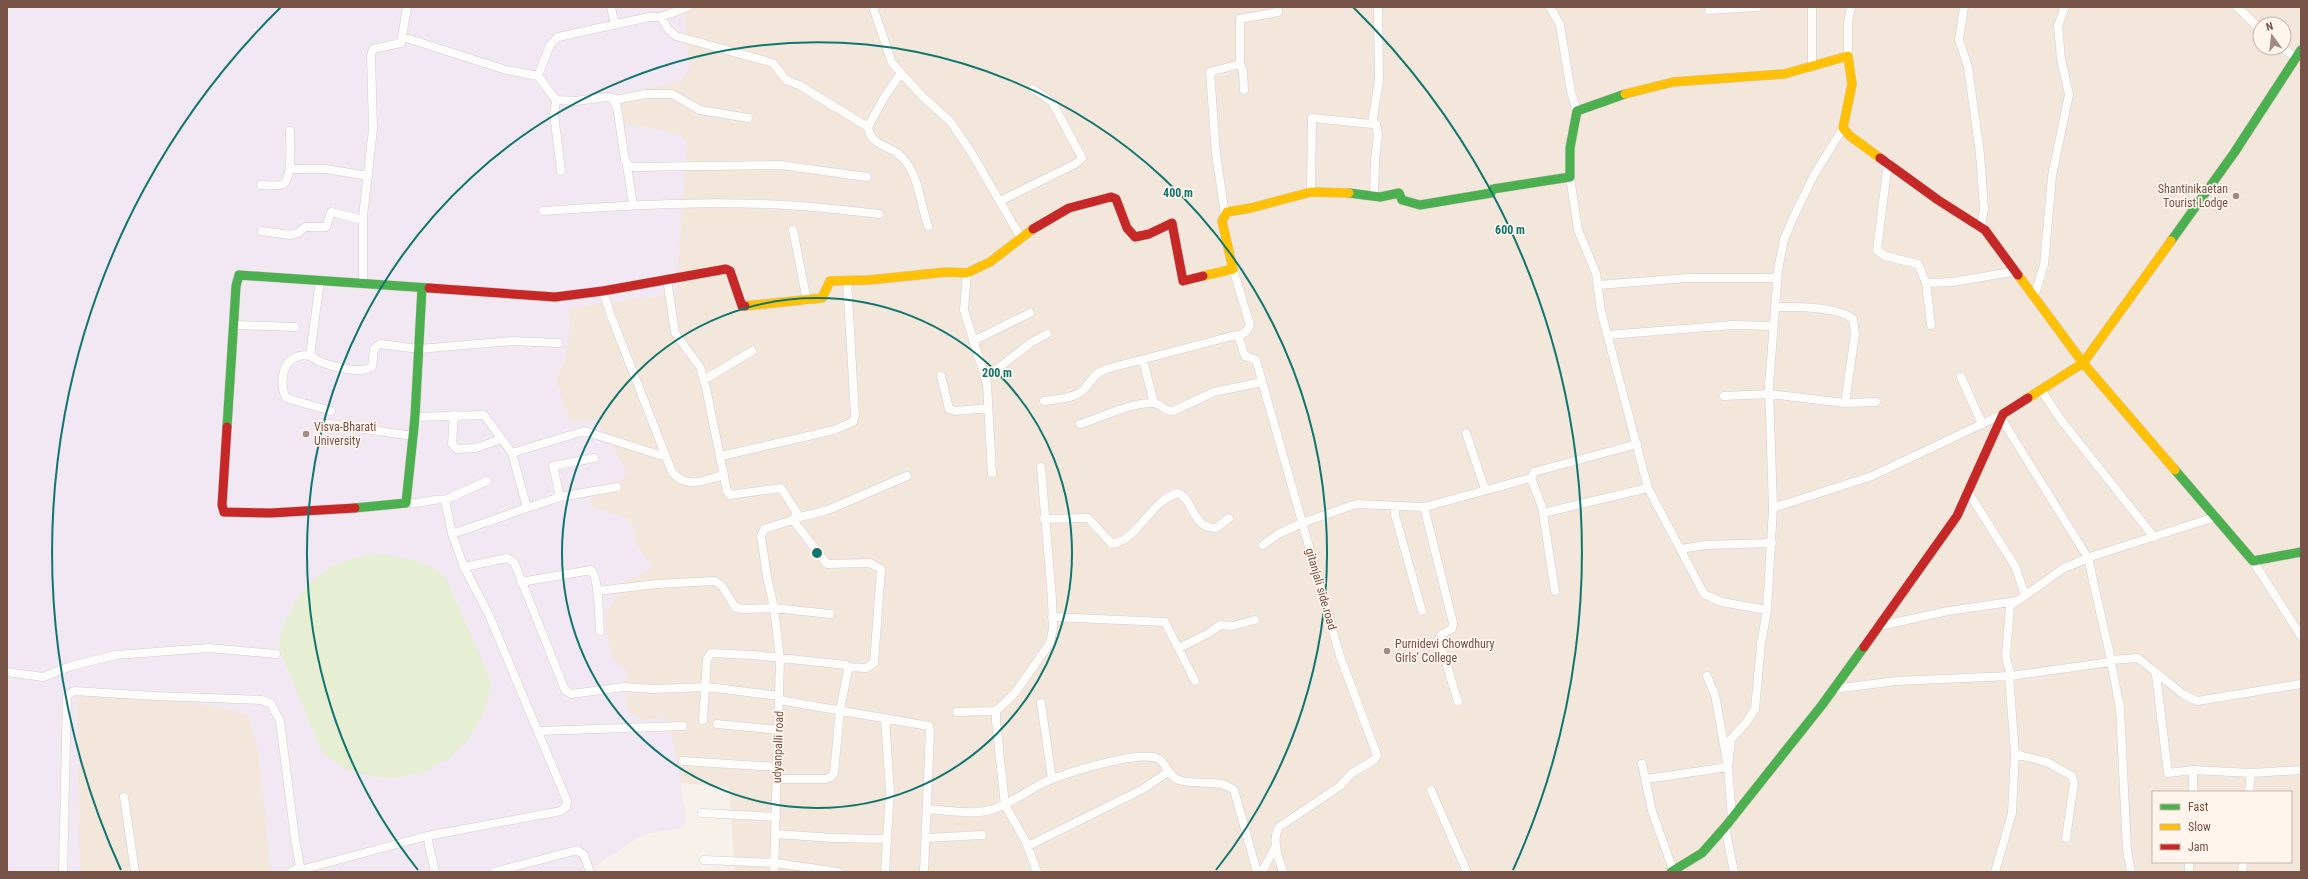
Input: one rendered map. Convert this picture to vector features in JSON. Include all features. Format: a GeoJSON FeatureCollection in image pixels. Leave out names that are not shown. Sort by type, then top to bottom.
{"type":"FeatureCollection","features":[{"type":"Feature","properties":{"kind":"street"},"geometry":{"type":"LineString","coordinates":[[363,283],[363,220],[373,130],[371,55],[374,49],[401,43],[407,7]]}},
{"type":"Feature","properties":{"kind":"street"},"geometry":{"type":"LineString","coordinates":[[611,7],[615,25]]}},
{"type":"Feature","properties":{"kind":"street"},"geometry":{"type":"LineString","coordinates":[[538,76],[553,41],[558,37],[649,17],[661,17],[688,7]]}},
{"type":"Feature","properties":{"kind":"street"},"geometry":{"type":"LineString","coordinates":[[873,7],[892,62],[923,97],[950,121],[1000,201],[1021,238]]}},
{"type":"Feature","properties":{"kind":"street"},"geometry":{"type":"LineString","coordinates":[[1244,90],[1243,71],[1240,64],[1240,19],[1278,12],[1278,7]]}},
{"type":"Feature","properties":{"kind":"street"},"geometry":{"type":"LineString","coordinates":[[1372,124],[1379,80],[1378,7]]}},
{"type":"Feature","properties":{"kind":"street"},"geometry":{"type":"LineString","coordinates":[[1550,7],[1560,25],[1571,92],[1577,111],[1570,148],[1570,177],[1578,230],[1596,273],[1608,335],[1648,488],[1704,594],[1722,602],[1767,610]]}},
{"type":"Feature","properties":{"kind":"street"},"geometry":{"type":"LineString","coordinates":[[1709,10],[1757,7]]}},
{"type":"Feature","properties":{"kind":"street"},"geometry":{"type":"LineString","coordinates":[[1812,7],[1812,66]]}},
{"type":"Feature","properties":{"kind":"street"},"geometry":{"type":"LineString","coordinates":[[1728,767],[1731,739],[1746,723],[1755,709],[1761,644],[1767,610],[1773,508],[1769,394],[1777,278],[1786,234],[1814,176],[1842,128],[1852,84],[1848,56],[1848,22],[1851,7]]}},
{"type":"Feature","properties":{"kind":"street"},"geometry":{"type":"LineString","coordinates":[[1964,7],[1959,40],[1968,68],[1980,154],[1984,208],[1981,227]]}},
{"type":"Feature","properties":{"kind":"street"},"geometry":{"type":"LineString","coordinates":[[2034,297],[2044,265],[2052,176],[2069,94],[2061,59],[2058,26],[2065,7]]}},
{"type":"Feature","properties":{"kind":"street"},"geometry":{"type":"LineString","coordinates":[[2237,7],[2252,21]]}},
{"type":"Feature","properties":{"kind":"street"},"geometry":{"type":"LineString","coordinates":[[661,17],[668,29],[676,36],[773,63],[786,80],[798,85],[868,127],[872,139],[900,156],[912,171],[928,226]]}},
{"type":"Feature","properties":{"kind":"street"},"geometry":{"type":"LineString","coordinates":[[403,37],[506,70],[538,76],[556,100],[554,114],[561,171]]}},
{"type":"Feature","properties":{"kind":"street"},"geometry":{"type":"LineString","coordinates":[[1773,508],[1872,476],[2002,416],[2083,362],[2234,153],[2298,54]]}},
{"type":"Feature","properties":{"kind":"street"},"geometry":{"type":"LineString","coordinates":[[1577,111],[1617,96],[1672,82],[1784,74],[1848,56]]}},
{"type":"Feature","properties":{"kind":"street"},"geometry":{"type":"LineString","coordinates":[[1225,215],[1216,154],[1210,72],[1240,64]]}},
{"type":"Feature","properties":{"kind":"street"},"geometry":{"type":"LineString","coordinates":[[868,127],[885,96],[901,73]]}},
{"type":"Feature","properties":{"kind":"street"},"geometry":{"type":"LineString","coordinates":[[1000,201],[1075,164],[1082,158],[1052,102],[1033,89]]}},
{"type":"Feature","properties":{"kind":"street"},"geometry":{"type":"LineString","coordinates":[[556,100],[576,101],[607,97],[614,100],[646,94],[672,94],[700,110],[748,118]]}},
{"type":"Feature","properties":{"kind":"street"},"geometry":{"type":"LineString","coordinates":[[614,100],[617,106],[622,148],[627,165],[633,205]]}},
{"type":"Feature","properties":{"kind":"street"},"geometry":{"type":"LineString","coordinates":[[1311,192],[1312,118],[1376,124],[1378,135],[1375,160],[1374,196]]}},
{"type":"Feature","properties":{"kind":"street"},"geometry":{"type":"LineString","coordinates":[[1842,128],[1850,136],[1888,162],[1938,200],[1985,230],[2083,362],[2253,561],[2301,636]]}},
{"type":"Feature","properties":{"kind":"street"},"geometry":{"type":"LineString","coordinates":[[261,185],[285,183],[290,169],[290,131]]}},
{"type":"Feature","properties":{"kind":"street"},"geometry":{"type":"LineString","coordinates":[[1888,162],[1877,250],[1885,256],[1918,264],[1926,283],[1931,325]]}},
{"type":"Feature","properties":{"kind":"street"},"geometry":{"type":"LineString","coordinates":[[627,165],[635,168],[694,165],[780,165],[867,177]]}},
{"type":"Feature","properties":{"kind":"street"},"geometry":{"type":"LineString","coordinates":[[290,169],[326,169],[368,176]]}},
{"type":"Feature","properties":{"kind":"street"},"geometry":{"type":"LineString","coordinates":[[1044,401],[1072,396],[1080,392],[1093,377],[1100,372],[1236,335],[1238,336],[1246,332],[1250,324],[1233,269],[1222,221],[1226,212],[1251,208],[1311,192],[1362,193],[1374,196],[1399,193],[1402,200],[1420,205],[1491,194],[1493,189],[1570,177]]}},
{"type":"Feature","properties":{"kind":"street"},"geometry":{"type":"LineString","coordinates":[[488,481],[445,500],[438,499],[420,504],[406,503],[393,506],[271,513],[224,512],[222,505],[224,454],[231,401],[236,325],[236,286],[239,275],[555,297],[603,291],[726,269],[730,270],[742,306],[751,307],[822,298],[825,295],[830,282],[869,280],[947,272],[967,272],[990,262],[1021,238],[1069,208],[1111,197],[1116,199],[1127,228],[1134,237],[1150,234],[1172,223],[1183,281],[1233,269]]}},
{"type":"Feature","properties":{"kind":"street"},"geometry":{"type":"LineString","coordinates":[[543,211],[633,205],[792,206],[879,214]]}},
{"type":"Feature","properties":{"kind":"street"},"geometry":{"type":"LineString","coordinates":[[262,231],[289,235],[298,233],[305,227],[326,227],[328,215],[333,212],[363,220]]}},
{"type":"Feature","properties":{"kind":"street"},"geometry":{"type":"LineString","coordinates":[[793,230],[807,301]]}},
{"type":"Feature","properties":{"kind":"street"},"geometry":{"type":"LineString","coordinates":[[967,272],[964,310],[985,378],[992,473]]}},
{"type":"Feature","properties":{"kind":"street"},"geometry":{"type":"LineString","coordinates":[[1926,283],[1953,282],[2017,272]]}},
{"type":"Feature","properties":{"kind":"street"},"geometry":{"type":"LineString","coordinates":[[1598,285],[1688,278],[1777,278]]}},
{"type":"Feature","properties":{"kind":"street"},"geometry":{"type":"LineString","coordinates":[[667,279],[675,333],[700,367],[704,380],[721,456],[727,491],[730,495],[781,488],[796,509],[795,519],[827,564],[870,563],[881,569],[874,663],[866,668],[847,667],[843,665],[753,655],[711,653],[707,659],[707,687],[703,720]]}},
{"type":"Feature","properties":{"kind":"street"},"geometry":{"type":"LineString","coordinates":[[310,356],[320,280]]}},
{"type":"Feature","properties":{"kind":"street"},"geometry":{"type":"LineString","coordinates":[[721,456],[834,430],[853,422],[855,416],[847,280]]}},
{"type":"Feature","properties":{"kind":"street"},"geometry":{"type":"LineString","coordinates":[[406,503],[415,417],[422,288]]}},
{"type":"Feature","properties":{"kind":"street"},"geometry":{"type":"LineString","coordinates":[[603,291],[611,316],[672,472],[680,481],[690,484],[724,475]]}},
{"type":"Feature","properties":{"kind":"street"},"geometry":{"type":"LineString","coordinates":[[1775,307],[1805,307],[1836,312],[1853,320],[1855,334],[1845,403]]}},
{"type":"Feature","properties":{"kind":"street"},"geometry":{"type":"LineString","coordinates":[[973,342],[1030,314]]}},
{"type":"Feature","properties":{"kind":"street"},"geometry":{"type":"LineString","coordinates":[[236,325],[295,327]]}},
{"type":"Feature","properties":{"kind":"street"},"geometry":{"type":"LineString","coordinates":[[1608,335],[1733,325],[1773,326]]}},
{"type":"Feature","properties":{"kind":"street"},"geometry":{"type":"LineString","coordinates":[[985,378],[1032,342],[1047,334]]}},
{"type":"Feature","properties":{"kind":"street","name":"gitanjali side road"},"geometry":{"type":"LineString","coordinates":[[1238,336],[1245,356],[1256,360],[1340,656],[1377,755],[1374,760],[1352,773],[1340,786],[1279,827],[1276,832],[1276,846],[1283,872]]}},
{"type":"Feature","properties":{"kind":"street"},"geometry":{"type":"LineString","coordinates":[[331,411],[289,400],[285,396],[282,378],[286,365],[293,358],[310,356],[322,362],[364,370],[372,367],[376,346],[419,348],[512,341],[558,343]]}},
{"type":"Feature","properties":{"kind":"street"},"geometry":{"type":"LineString","coordinates":[[704,380],[752,351]]}},
{"type":"Feature","properties":{"kind":"street"},"geometry":{"type":"LineString","coordinates":[[1143,360],[1154,403]]}},
{"type":"Feature","properties":{"kind":"street"},"geometry":{"type":"LineString","coordinates":[[941,376],[949,409],[956,411],[988,408]]}},
{"type":"Feature","properties":{"kind":"street"},"geometry":{"type":"LineString","coordinates":[[1961,377],[1982,424]]}},
{"type":"Feature","properties":{"kind":"street"},"geometry":{"type":"LineString","coordinates":[[1080,424],[1137,406],[1154,403],[1167,410],[1173,410],[1214,392],[1262,382]]}},
{"type":"Feature","properties":{"kind":"street"},"geometry":{"type":"LineString","coordinates":[[2040,390],[2154,537]]}},
{"type":"Feature","properties":{"kind":"street"},"geometry":{"type":"LineString","coordinates":[[1724,396],[1769,394],[1845,403],[1876,402]]}},
{"type":"Feature","properties":{"kind":"street"},"geometry":{"type":"LineString","coordinates":[[454,415],[452,444],[457,449],[476,448],[502,439]]}},
{"type":"Feature","properties":{"kind":"street"},"geometry":{"type":"LineString","coordinates":[[415,417],[484,415],[512,453],[527,508]]}},
{"type":"Feature","properties":{"kind":"street"},"geometry":{"type":"LineString","coordinates":[[1642,764],[1652,811],[1672,871],[1702,853],[1732,819],[1834,689],[1957,516],[2002,416]]}},
{"type":"Feature","properties":{"kind":"street"},"geometry":{"type":"LineString","coordinates":[[2002,416],[2088,558],[2111,660],[2138,658],[2156,675],[2163,676],[2184,695],[2197,701],[2301,684]]}},
{"type":"Feature","properties":{"kind":"street"},"geometry":{"type":"LineString","coordinates":[[323,423],[413,436]]}},
{"type":"Feature","properties":{"kind":"street"},"geometry":{"type":"LineString","coordinates":[[512,453],[584,431],[666,457]]}},
{"type":"Feature","properties":{"kind":"street"},"geometry":{"type":"LineString","coordinates":[[1466,432],[1485,489]]}},
{"type":"Feature","properties":{"kind":"street"},"geometry":{"type":"LineString","coordinates":[[1555,591],[1543,513],[1531,478],[1534,472],[1637,444]]}},
{"type":"Feature","properties":{"kind":"street"},"geometry":{"type":"LineString","coordinates":[[560,497],[552,470],[553,466],[594,458]]}},
{"type":"Feature","properties":{"kind":"street"},"geometry":{"type":"LineString","coordinates":[[956,712],[996,711],[1015,693],[1050,643],[1052,617],[1041,467]]}},
{"type":"Feature","properties":{"kind":"street"},"geometry":{"type":"LineString","coordinates":[[795,519],[828,510],[907,476]]}},
{"type":"Feature","properties":{"kind":"street"},"geometry":{"type":"LineString","coordinates":[[1263,545],[1278,534],[1302,523],[1356,504],[1424,507],[1485,489],[1531,478]]}},
{"type":"Feature","properties":{"kind":"street"},"geometry":{"type":"LineString","coordinates":[[452,534],[560,497],[617,487]]}},
{"type":"Feature","properties":{"kind":"street"},"geometry":{"type":"LineString","coordinates":[[1543,513],[1648,488]]}},
{"type":"Feature","properties":{"kind":"street"},"geometry":{"type":"LineString","coordinates":[[1044,519],[1088,518],[1108,541],[1112,544],[1118,543],[1131,534],[1150,512],[1168,496],[1178,492],[1199,520],[1207,527],[1216,528],[1229,518]]}},
{"type":"Feature","properties":{"kind":"street"},"geometry":{"type":"LineString","coordinates":[[1968,492],[2016,566],[2024,595]]}},
{"type":"Feature","properties":{"kind":"street"},"geometry":{"type":"LineString","coordinates":[[291,872],[300,867],[312,869],[426,836],[546,815],[561,811],[566,807],[567,801],[539,731],[489,615],[464,567],[452,534],[445,500]]}},
{"type":"Feature","properties":{"kind":"street"},"geometry":{"type":"LineString","coordinates":[[1395,506],[1395,515],[1422,611]]}},
{"type":"Feature","properties":{"kind":"street"},"geometry":{"type":"LineString","coordinates":[[1424,507],[1453,624],[1452,629],[1442,634],[1439,639],[1458,702]]}},
{"type":"Feature","properties":{"kind":"street"},"geometry":{"type":"LineString","coordinates":[[1995,872],[2012,812],[2014,754],[2010,676],[2006,657],[2010,606],[2064,568],[2088,558],[2215,517]]}},
{"type":"Feature","properties":{"kind":"street","name":"udyanpalli road"},"geometry":{"type":"LineString","coordinates":[[774,872],[776,863],[776,779],[779,730],[780,659],[774,608],[767,577],[762,531],[764,528],[795,519]]}},
{"type":"Feature","properties":{"kind":"street"},"geometry":{"type":"LineString","coordinates":[[1681,550],[1705,545],[1772,543]]}},
{"type":"Feature","properties":{"kind":"street"},"geometry":{"type":"LineString","coordinates":[[2253,561],[2301,552]]}},
{"type":"Feature","properties":{"kind":"street"},"geometry":{"type":"LineString","coordinates":[[464,567],[510,558],[514,562],[565,690],[571,694],[624,688],[654,689],[707,687],[779,698],[929,726],[924,872]]}},
{"type":"Feature","properties":{"kind":"street"},"geometry":{"type":"LineString","coordinates":[[521,582],[590,570],[594,573],[597,591],[600,631]]}},
{"type":"Feature","properties":{"kind":"street"},"geometry":{"type":"LineString","coordinates":[[597,591],[613,588],[715,581],[722,586],[735,607],[753,610],[774,608],[830,614]]}},
{"type":"Feature","properties":{"kind":"street"},"geometry":{"type":"LineString","coordinates":[[1879,626],[1948,611],[2017,601]]}},
{"type":"Feature","properties":{"kind":"street"},"geometry":{"type":"LineString","coordinates":[[1052,617],[1160,620],[1168,626],[1195,681]]}},
{"type":"Feature","properties":{"kind":"street"},"geometry":{"type":"LineString","coordinates":[[1179,648],[1209,633],[1220,625],[1232,626],[1255,620]]}},
{"type":"Feature","properties":{"kind":"street"},"geometry":{"type":"LineString","coordinates":[[7,672],[43,678],[71,666],[116,656],[209,648],[276,654]]}},
{"type":"Feature","properties":{"kind":"street"},"geometry":{"type":"LineString","coordinates":[[1834,689],[1896,681],[2010,676],[2111,662],[2120,708],[2126,850],[2131,872]]}},
{"type":"Feature","properties":{"kind":"street"},"geometry":{"type":"LineString","coordinates":[[776,779],[825,779],[831,777],[834,773],[840,710],[847,667]]}},
{"type":"Feature","properties":{"kind":"street"},"geometry":{"type":"LineString","coordinates":[[2156,675],[2168,773],[2194,770],[2251,773],[2301,770]]}},
{"type":"Feature","properties":{"kind":"street"},"geometry":{"type":"LineString","coordinates":[[1707,676],[1715,695],[1728,767],[1732,819]]}},
{"type":"Feature","properties":{"kind":"street"},"geometry":{"type":"LineString","coordinates":[[63,872],[67,696],[74,691],[84,690],[155,696],[262,700],[271,704],[280,721],[300,867]]}},
{"type":"Feature","properties":{"kind":"street"},"geometry":{"type":"LineString","coordinates":[[1041,703],[1052,779]]}},
{"type":"Feature","properties":{"kind":"street"},"geometry":{"type":"LineString","coordinates":[[996,711],[1005,805],[1028,846],[1037,872]]}},
{"type":"Feature","properties":{"kind":"street"},"geometry":{"type":"LineString","coordinates":[[885,718],[890,791],[885,872]]}},
{"type":"Feature","properties":{"kind":"street"},"geometry":{"type":"LineString","coordinates":[[717,724],[779,730]]}},
{"type":"Feature","properties":{"kind":"street"},"geometry":{"type":"LineString","coordinates":[[539,731],[683,726]]}},
{"type":"Feature","properties":{"kind":"street"},"geometry":{"type":"LineString","coordinates":[[2014,754],[2047,762],[2072,776],[2074,783],[2066,838]]}},
{"type":"Feature","properties":{"kind":"street"},"geometry":{"type":"LineString","coordinates":[[927,809],[980,811],[1005,805],[1052,779],[1088,768],[1146,756],[1158,758],[1168,772],[1179,780],[1198,784],[1222,783],[1234,790],[1257,872]]}},
{"type":"Feature","properties":{"kind":"street"},"geometry":{"type":"LineString","coordinates":[[683,761],[777,768]]}},
{"type":"Feature","properties":{"kind":"street"},"geometry":{"type":"LineString","coordinates":[[1646,779],[1728,767]]}},
{"type":"Feature","properties":{"kind":"street"},"geometry":{"type":"LineString","coordinates":[[2192,791],[2194,770]]}},
{"type":"Feature","properties":{"kind":"street"},"geometry":{"type":"LineString","coordinates":[[1028,846],[1144,789],[1168,772]]}},
{"type":"Feature","properties":{"kind":"street"},"geometry":{"type":"LineString","coordinates":[[2249,791],[2251,773]]}},
{"type":"Feature","properties":{"kind":"street"},"geometry":{"type":"LineString","coordinates":[[1431,790],[1467,872]]}},
{"type":"Feature","properties":{"kind":"street"},"geometry":{"type":"LineString","coordinates":[[124,797],[135,872]]}},
{"type":"Feature","properties":{"kind":"street"},"geometry":{"type":"LineString","coordinates":[[702,813],[776,817]]}},
{"type":"Feature","properties":{"kind":"street"},"geometry":{"type":"LineString","coordinates":[[1725,827],[1734,872]]}},
{"type":"Feature","properties":{"kind":"street"},"geometry":{"type":"LineString","coordinates":[[776,834],[833,838],[887,839]]}},
{"type":"Feature","properties":{"kind":"street"},"geometry":{"type":"LineString","coordinates":[[926,838],[982,835]]}},
{"type":"Feature","properties":{"kind":"street"},"geometry":{"type":"LineString","coordinates":[[426,836],[435,872]]}},
{"type":"Feature","properties":{"kind":"street"},"geometry":{"type":"LineString","coordinates":[[1262,872],[1276,846]]}},
{"type":"Feature","properties":{"kind":"street"},"geometry":{"type":"LineString","coordinates":[[494,872],[577,850],[584,855],[590,872]]}},
{"type":"Feature","properties":{"kind":"street"},"geometry":{"type":"LineString","coordinates":[[704,860],[776,863],[838,872]]}},
{"type":"Feature","properties":{"kind":"shaded area"},"geometry":{"type":"Polygon","coordinates":[[[7,7],[2301,7],[2301,872],[735,872],[729,788],[509,764],[7,7]]]}},
{"type":"Feature","properties":{"kind":"shaded area","name":"Visva-Bharati University"},"geometry":{"type":"Polygon","coordinates":[[[7,7],[685,7],[686,48],[691,66],[682,81],[629,92],[620,108],[624,123],[678,134],[687,141],[676,294],[568,308],[570,326],[566,359],[556,380],[570,421],[596,419],[628,474],[592,498],[589,506],[630,519],[638,548],[654,567],[623,583],[605,617],[612,659],[627,670],[626,711],[644,721],[665,716],[675,747],[686,820],[682,828],[644,834],[586,872],[271,872],[258,750],[248,714],[156,694],[77,693],[80,872],[7,872],[7,7]]]}},
{"type":"Feature","properties":{"kind":"shaded area"},"geometry":{"type":"Polygon","coordinates":[[[307,668],[450,872],[7,872],[27,700],[307,668]]]}},
{"type":"Feature","properties":{"kind":"green space"},"geometry":{"type":"Polygon","coordinates":[[[381,554],[407,558],[424,564],[439,572],[446,578],[491,681],[484,713],[468,740],[449,758],[423,773],[390,778],[369,776],[346,769],[323,754],[279,649],[280,635],[283,626],[296,600],[315,578],[338,564],[352,559],[381,554]]]}},
{"type":"Feature","properties":{"kind":"traffic: fast"},"geometry":{"type":"LineString","coordinates":[[2171,241],[2234,153],[2301,50]]}},
{"type":"Feature","properties":{"kind":"traffic: fast"},"geometry":{"type":"LineString","coordinates":[[1349,193],[1380,197],[1399,193],[1402,200],[1420,205],[1491,193],[1493,189],[1570,177],[1570,148],[1577,111],[1625,94]]}},
{"type":"Feature","properties":{"kind":"traffic: fast"},"geometry":{"type":"LineString","coordinates":[[227,427],[236,286],[239,275],[429,288]]}},
{"type":"Feature","properties":{"kind":"traffic: fast"},"geometry":{"type":"LineString","coordinates":[[355,508],[406,503],[415,417],[422,288]]}},
{"type":"Feature","properties":{"kind":"traffic: fast"},"geometry":{"type":"LineString","coordinates":[[2175,470],[2253,561],[2301,552]]}},
{"type":"Feature","properties":{"kind":"traffic: fast"},"geometry":{"type":"LineString","coordinates":[[1671,872],[1702,853],[1725,827],[1822,705],[1864,647]]}},
{"type":"Feature","properties":{"kind":"traffic: slow"},"geometry":{"type":"LineString","coordinates":[[1625,94],[1673,82],[1784,74],[1848,56],[1852,84],[1843,128],[1850,136],[1880,158]]}},
{"type":"Feature","properties":{"kind":"traffic: slow"},"geometry":{"type":"LineString","coordinates":[[1203,276],[1233,269],[1222,221],[1227,212],[1251,208],[1311,192],[1349,193]]}},
{"type":"Feature","properties":{"kind":"traffic: slow"},"geometry":{"type":"LineString","coordinates":[[745,306],[822,298],[830,281],[869,280],[947,272],[967,273],[990,262],[1033,229]]}},
{"type":"Feature","properties":{"kind":"traffic: slow"},"geometry":{"type":"LineString","coordinates":[[2028,398],[2083,363],[2171,241]]}},
{"type":"Feature","properties":{"kind":"traffic: slow"},"geometry":{"type":"LineString","coordinates":[[2018,275],[2083,363],[2175,470]]}},
{"type":"Feature","properties":{"kind":"traffic: jam"},"geometry":{"type":"LineString","coordinates":[[1880,158],[1938,200],[1985,230],[2018,275]]}},
{"type":"Feature","properties":{"kind":"traffic: jam"},"geometry":{"type":"LineString","coordinates":[[1033,229],[1069,208],[1111,197],[1116,199],[1127,228],[1135,237],[1149,234],[1172,223],[1183,281],[1203,276]]}},
{"type":"Feature","properties":{"kind":"traffic: jam"},"geometry":{"type":"LineString","coordinates":[[429,288],[555,297],[603,291],[726,269],[730,271],[742,306],[745,306]]}},
{"type":"Feature","properties":{"kind":"traffic: jam"},"geometry":{"type":"LineString","coordinates":[[1864,647],[1957,516],[2003,414],[2028,398]]}},
{"type":"Feature","properties":{"kind":"traffic: jam"},"geometry":{"type":"LineString","coordinates":[[227,427],[222,505],[224,512],[271,513],[355,508]]}},
{"type":"Feature","properties":{"kind":"place","name":"Shantinikaetan Tourist Lodge"},"geometry":{"type":"Point","coordinates":[2236,196]}},
{"type":"Feature","properties":{"kind":"place","name":"Visva-Bharati University"},"geometry":{"type":"Point","coordinates":[306,434]}},
{"type":"Feature","properties":{"kind":"place","name":"Purnidevi Chowdhury Girls' College"},"geometry":{"type":"Point","coordinates":[1387,651]}}]}
